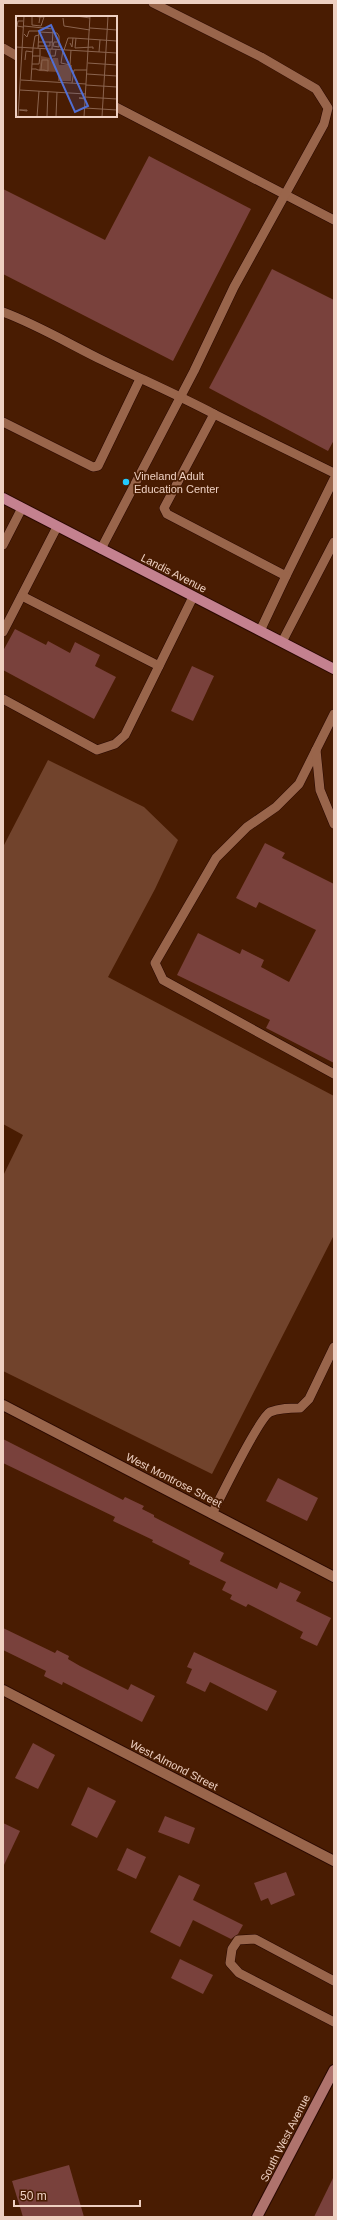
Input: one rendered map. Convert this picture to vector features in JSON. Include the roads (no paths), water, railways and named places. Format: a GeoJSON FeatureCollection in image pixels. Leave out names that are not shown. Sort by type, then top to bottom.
{"type":"FeatureCollection","features":[{"type":"Feature","properties":{"kind":"main road","name":"Landis Avenue"},"geometry":{"type":"LineString","coordinates":[[3,498],[334,669]]}},
{"type":"Feature","properties":{"kind":"street","name":"West Montrose Street"},"geometry":{"type":"LineString","coordinates":[[3,1405],[334,1577]]}},
{"type":"Feature","properties":{"kind":"street","name":"West Almond Street"},"geometry":{"type":"LineString","coordinates":[[3,1690],[334,1861]]}},
{"type":"Feature","properties":{"kind":"street","name":"South West Avenue"},"geometry":{"type":"LineString","coordinates":[[257,2217],[334,2070]]}},
{"type":"Feature","properties":{"kind":"lane"},"geometry":{"type":"LineString","coordinates":[[101,549],[234,287],[324,124],[328,108],[316,89],[261,57],[153,3]]}},
{"type":"Feature","properties":{"kind":"lane"},"geometry":{"type":"LineString","coordinates":[[3,48],[16,55]]}},
{"type":"Feature","properties":{"kind":"lane"},"geometry":{"type":"LineString","coordinates":[[117,108],[334,220]]}},
{"type":"Feature","properties":{"kind":"lane"},"geometry":{"type":"LineString","coordinates":[[3,312],[49,333],[140,379],[180,396],[334,473]]}},
{"type":"Feature","properties":{"kind":"lane"},"geometry":{"type":"LineString","coordinates":[[3,422],[93,467],[98,466],[140,379]]}},
{"type":"Feature","properties":{"kind":"lane"},"geometry":{"type":"LineString","coordinates":[[214,414],[164,508],[167,514],[286,576]]}},
{"type":"Feature","properties":{"kind":"lane"},"geometry":{"type":"LineString","coordinates":[[260,631],[334,479]]}},
{"type":"Feature","properties":{"kind":"lane"},"geometry":{"type":"LineString","coordinates":[[3,545],[22,508]]}},
{"type":"Feature","properties":{"kind":"lane"},"geometry":{"type":"LineString","coordinates":[[3,632],[58,527]]}},
{"type":"Feature","properties":{"kind":"lane"},"geometry":{"type":"LineString","coordinates":[[282,642],[334,542]]}},
{"type":"Feature","properties":{"kind":"lane"},"geometry":{"type":"LineString","coordinates":[[22,596],[159,666]]}},
{"type":"Feature","properties":{"kind":"lane"},"geometry":{"type":"LineString","coordinates":[[3,699],[97,750],[115,744],[125,735],[193,597]]}},
{"type":"Feature","properties":{"kind":"lane"},"geometry":{"type":"LineString","coordinates":[[334,714],[299,784],[276,807],[247,827],[216,858],[155,962],[163,980],[334,1074]]}},
{"type":"Feature","properties":{"kind":"lane"},"geometry":{"type":"LineString","coordinates":[[316,750],[320,790],[334,824]]}},
{"type":"Feature","properties":{"kind":"lane"},"geometry":{"type":"LineString","coordinates":[[212,1514],[249,1443],[268,1413],[283,1408],[300,1408],[309,1399],[334,1347]]}},
{"type":"Feature","properties":{"kind":"lane"},"geometry":{"type":"LineString","coordinates":[[334,1981],[255,1939],[238,1940],[232,1949],[230,1963],[239,1973],[334,2022]]}},
{"type":"Feature","properties":{"kind":"place","name":"Vineland Adult Education Center"},"geometry":{"type":"Point","coordinates":[126,482]}}]}
